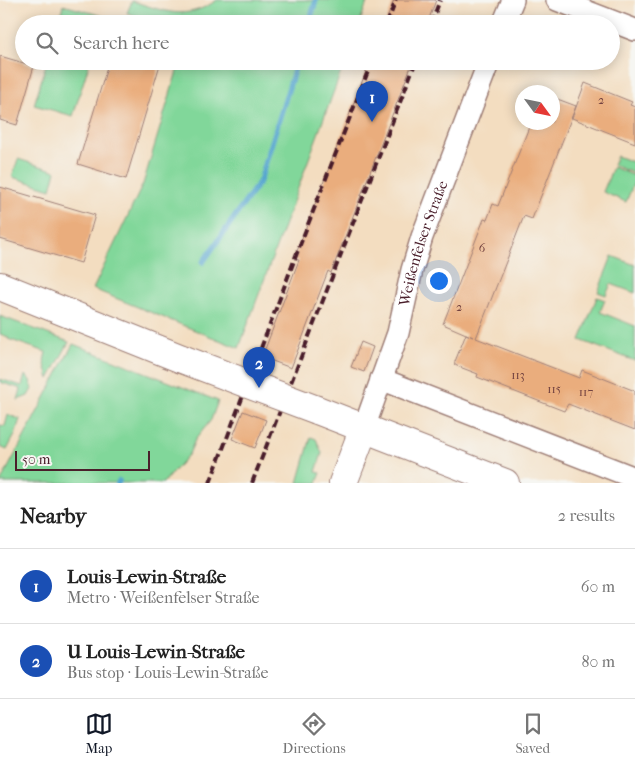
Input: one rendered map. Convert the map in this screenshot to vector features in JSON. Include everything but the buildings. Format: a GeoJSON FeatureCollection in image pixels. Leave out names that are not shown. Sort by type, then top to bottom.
{"type":"FeatureCollection","features":[{"type":"Feature","properties":{"kind":"street"},"geometry":{"type":"LineString","coordinates":[[507,15],[513,0]]}},
{"type":"Feature","properties":{"kind":"street"},"geometry":{"type":"LineString","coordinates":[[557,0],[596,15]]}},
{"type":"Feature","properties":{"kind":"street"},"geometry":{"type":"LineString","coordinates":[[620,24],[635,30]]}},
{"type":"Feature","properties":{"kind":"street","name":"Weißenfelser Straße"},"geometry":{"type":"LineString","coordinates":[[364,428],[398,333],[412,270],[422,237],[486,70]]}},
{"type":"Feature","properties":{"kind":"street"},"geometry":{"type":"LineString","coordinates":[[0,286],[182,359],[505,483]]}},
{"type":"Feature","properties":{"kind":"street"},"geometry":{"type":"LineString","coordinates":[[381,379],[635,478]]}},
{"type":"Feature","properties":{"kind":"street"},"geometry":{"type":"LineString","coordinates":[[343,483],[364,428]]}},
{"type":"Feature","properties":{"kind":"green space"},"geometry":{"type":"Polygon","coordinates":[[[217,0],[368,0],[362,15],[134,15],[127,13],[132,1],[165,11],[185,13],[206,7],[217,0]]]}},
{"type":"Feature","properties":{"kind":"green space"},"geometry":{"type":"Polygon","coordinates":[[[63,5],[99,15],[60,15],[63,5]]]}},
{"type":"Feature","properties":{"kind":"green space"},"geometry":{"type":"Polygon","coordinates":[[[44,70],[87,70],[73,116],[34,105],[44,70]]]}},
{"type":"Feature","properties":{"kind":"green space"},"geometry":{"type":"Polygon","coordinates":[[[177,70],[342,70],[239,348],[93,289],[143,184],[177,70]]]}},
{"type":"Feature","properties":{"kind":"green space"},"geometry":{"type":"Polygon","coordinates":[[[617,156],[635,163],[635,174],[613,165],[617,156]]]}},
{"type":"Feature","properties":{"kind":"green space"},"geometry":{"type":"Polygon","coordinates":[[[18,159],[56,171],[51,189],[12,177],[18,159]]]}},
{"type":"Feature","properties":{"kind":"green space"},"geometry":{"type":"Polygon","coordinates":[[[613,167],[635,176],[626,202],[603,192],[613,167]]]}},
{"type":"Feature","properties":{"kind":"green space"},"geometry":{"type":"Polygon","coordinates":[[[612,256],[635,265],[635,293],[611,284],[606,295],[598,292],[612,256]]]}},
{"type":"Feature","properties":{"kind":"green space"},"geometry":{"type":"Polygon","coordinates":[[[597,297],[605,300],[600,312],[635,326],[635,361],[580,340],[597,297]]]}},
{"type":"Feature","properties":{"kind":"green space"},"geometry":{"type":"Polygon","coordinates":[[[0,316],[69,342],[49,379],[44,361],[46,352],[8,339],[8,337],[0,334],[0,316]]]}},
{"type":"Feature","properties":{"kind":"green space"},"geometry":{"type":"Polygon","coordinates":[[[73,344],[218,401],[211,420],[195,440],[189,454],[163,483],[0,483],[73,344]]]}},
{"type":"Feature","properties":{"kind":"green space"},"geometry":{"type":"Polygon","coordinates":[[[25,375],[30,380],[32,389],[28,396],[18,400],[21,389],[0,382],[0,379],[22,386],[25,375]]]}},
{"type":"Feature","properties":{"kind":"green space"},"geometry":{"type":"Polygon","coordinates":[[[8,415],[20,419],[15,435],[7,450],[0,447],[0,425],[5,426],[8,415]]]}},
{"type":"Feature","properties":{"kind":"green space"},"geometry":{"type":"Polygon","coordinates":[[[311,437],[316,439],[322,453],[316,472],[321,473],[317,483],[298,483],[311,437]]]}},
{"type":"Feature","properties":{"kind":"waterway"},"geometry":{"type":"LineString","coordinates":[[312,15],[316,0]]}},
{"type":"Feature","properties":{"kind":"waterway"},"geometry":{"type":"LineString","coordinates":[[203,262],[260,181],[294,70]]}},
{"type":"Feature","properties":{"kind":"railway"},"geometry":{"type":"LineString","coordinates":[[390,15],[396,0]]}},
{"type":"Feature","properties":{"kind":"railway"},"geometry":{"type":"LineString","coordinates":[[434,15],[440,0]]}},
{"type":"Feature","properties":{"kind":"railway"},"geometry":{"type":"LineString","coordinates":[[210,483],[368,70]]}},
{"type":"Feature","properties":{"kind":"railway"},"geometry":{"type":"LineString","coordinates":[[252,483],[413,70]]}},
{"type":"Feature","properties":{"kind":"place","name":"Louis-Lewin-Straße"},"geometry":{"type":"Point","coordinates":[372,122]}},
{"type":"Feature","properties":{"kind":"place","name":"U Louis-Lewin-Straße"},"geometry":{"type":"Point","coordinates":[259,388]}}]}
